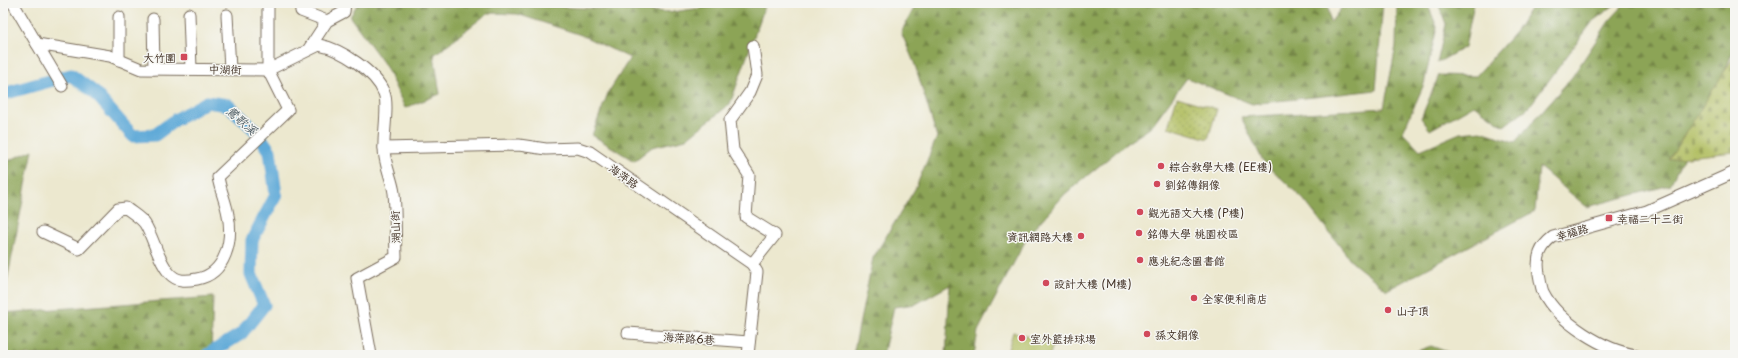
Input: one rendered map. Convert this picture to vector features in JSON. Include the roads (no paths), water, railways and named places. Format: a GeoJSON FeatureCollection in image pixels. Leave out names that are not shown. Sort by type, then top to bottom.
{"type":"FeatureCollection","features":[{"type":"Feature","properties":{"kind":"street"},"geometry":{"type":"LineString","coordinates":[[13,3],[62,86]]}},
{"type":"Feature","properties":{"kind":"street"},"geometry":{"type":"LineString","coordinates":[[43,232],[79,249],[118,209],[126,208],[144,222],[159,256],[170,273],[177,279],[185,281],[201,278],[216,270],[223,260],[228,244],[228,215],[218,177],[266,133],[288,110],[268,70],[268,3]]}},
{"type":"Feature","properties":{"kind":"street"},"geometry":{"type":"LineString","coordinates":[[300,3],[301,11],[327,21]]}},
{"type":"Feature","properties":{"kind":"street"},"geometry":{"type":"LineString","coordinates":[[308,50],[327,21],[344,12],[345,3]]}},
{"type":"Feature","properties":{"kind":"street"},"geometry":{"type":"LineString","coordinates":[[189,14],[191,69]]}},
{"type":"Feature","properties":{"kind":"street"},"geometry":{"type":"LineString","coordinates":[[227,15],[230,69]]}},
{"type":"Feature","properties":{"kind":"street"},"geometry":{"type":"LineString","coordinates":[[119,17],[119,60]]}},
{"type":"Feature","properties":{"kind":"street"},"geometry":{"type":"LineString","coordinates":[[153,19],[154,69]]}},
{"type":"Feature","properties":{"kind":"street","name":"中湖街"},"geometry":{"type":"LineString","coordinates":[[37,44],[110,56],[141,69],[268,70],[319,45],[327,46],[365,68],[375,79],[385,94],[384,148]]}},
{"type":"Feature","properties":{"kind":"street"},"geometry":{"type":"LineString","coordinates":[[748,355],[757,272],[752,264],[775,235],[746,217],[749,175],[732,150],[730,120],[750,92],[756,74],[753,46]]}},
{"type":"Feature","properties":{"kind":"street","name":"海萍路"},"geometry":{"type":"LineString","coordinates":[[384,148],[519,145],[546,149],[578,148],[590,152],[752,264]]}},
{"type":"Feature","properties":{"kind":"street","name":"湖山街"},"geometry":{"type":"LineString","coordinates":[[371,355],[357,278],[396,257],[394,191],[387,170],[384,148]]}},
{"type":"Feature","properties":{"kind":"street","name":"幸福路"},"geometry":{"type":"LineString","coordinates":[[1638,355],[1621,351],[1585,335],[1567,322],[1558,312],[1543,291],[1537,264],[1543,244],[1553,237],[1648,211],[1735,172]]}},
{"type":"Feature","properties":{"kind":"street","name":"海萍路6巷"},"geometry":{"type":"LineString","coordinates":[[628,333],[749,342]]}},
{"type":"Feature","properties":{"kind":"waterway","name":"鶯歌溪"},"geometry":{"type":"LineString","coordinates":[[3,94],[71,75],[95,93],[133,136],[155,135],[175,120],[207,102],[228,105],[256,131],[270,151],[276,195],[252,240],[251,274],[264,305],[241,334],[207,355]]}},
{"type":"Feature","properties":{"kind":"place","name":"大竹圍"},"geometry":{"type":"Point","coordinates":[184,57]}},
{"type":"Feature","properties":{"kind":"place","name":"綜合教學大樓 (EE樓)"},"geometry":{"type":"Point","coordinates":[1161,166]}},
{"type":"Feature","properties":{"kind":"place","name":"劉銘傳銅像"},"geometry":{"type":"Point","coordinates":[1157,184]}},
{"type":"Feature","properties":{"kind":"place","name":"觀光語文大樓 (P樓)"},"geometry":{"type":"Point","coordinates":[1140,212]}},
{"type":"Feature","properties":{"kind":"place","name":"幸福二十三街"},"geometry":{"type":"Point","coordinates":[1609,218]}},
{"type":"Feature","properties":{"kind":"place","name":"銘傳大學 桃園校區"},"geometry":{"type":"Point","coordinates":[1139,233]}},
{"type":"Feature","properties":{"kind":"place","name":"資訊網路大樓"},"geometry":{"type":"Point","coordinates":[1081,236]}},
{"type":"Feature","properties":{"kind":"place","name":"應兆紀念圖書館"},"geometry":{"type":"Point","coordinates":[1140,260]}},
{"type":"Feature","properties":{"kind":"place","name":"設計大樓 (M樓)"},"geometry":{"type":"Point","coordinates":[1046,283]}},
{"type":"Feature","properties":{"kind":"place","name":"全家便利商店"},"geometry":{"type":"Point","coordinates":[1194,298]}},
{"type":"Feature","properties":{"kind":"place","name":"山子頂"},"geometry":{"type":"Point","coordinates":[1388,310]}},
{"type":"Feature","properties":{"kind":"place","name":"孫文銅像"},"geometry":{"type":"Point","coordinates":[1147,334]}},
{"type":"Feature","properties":{"kind":"place","name":"室外籃排球場"},"geometry":{"type":"Point","coordinates":[1022,338]}}]}
